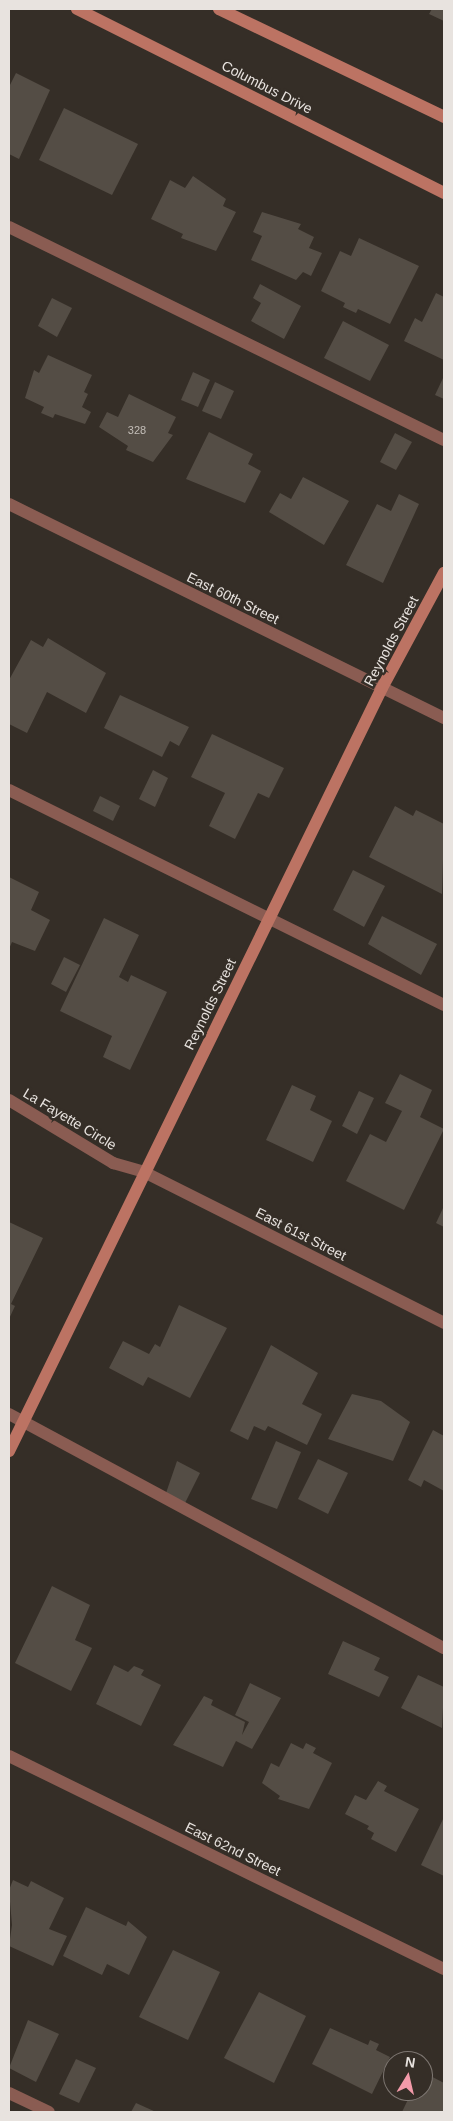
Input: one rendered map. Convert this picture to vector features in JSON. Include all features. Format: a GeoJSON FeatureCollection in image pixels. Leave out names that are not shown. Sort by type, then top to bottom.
{"type":"FeatureCollection","features":[{"type":"Feature","properties":{"kind":"street","name":"Columbus Drive"},"geometry":{"type":"LineString","coordinates":[[77,9],[444,193]]}},
{"type":"Feature","properties":{"kind":"street"},"geometry":{"type":"LineString","coordinates":[[218,9],[444,117]]}},
{"type":"Feature","properties":{"kind":"street"},"geometry":{"type":"LineString","coordinates":[[9,227],[444,440]]}},
{"type":"Feature","properties":{"kind":"street","name":"East 60th Street"},"geometry":{"type":"LineString","coordinates":[[9,504],[444,718]]}},
{"type":"Feature","properties":{"kind":"street","name":"Reynolds Street"},"geometry":{"type":"LineString","coordinates":[[9,1451],[382,688],[444,573]]}},
{"type":"Feature","properties":{"kind":"street"},"geometry":{"type":"LineString","coordinates":[[9,790],[270,917],[444,1005]]}},
{"type":"Feature","properties":{"kind":"street","name":"La Fayette Circle"},"geometry":{"type":"LineString","coordinates":[[9,1100],[113,1163],[144,1172]]}},
{"type":"Feature","properties":{"kind":"street","name":"East 61st Street"},"geometry":{"type":"LineString","coordinates":[[144,1172],[444,1323]]}},
{"type":"Feature","properties":{"kind":"street"},"geometry":{"type":"LineString","coordinates":[[9,1414],[444,1648]]}},
{"type":"Feature","properties":{"kind":"street","name":"East 62nd Street"},"geometry":{"type":"LineString","coordinates":[[9,1756],[444,1969]]}},
{"type":"Feature","properties":{"kind":"street"},"geometry":{"type":"LineString","coordinates":[[9,2093],[49,2112]]}},
{"type":"Feature","properties":{"kind":"building"},"geometry":{"type":"Polygon","coordinates":[[[432,9],[444,9],[444,21],[429,14],[432,9]]]}},
{"type":"Feature","properties":{"kind":"building"},"geometry":{"type":"Polygon","coordinates":[[[16,73],[50,90],[19,159],[9,154],[9,87],[16,73]]]}},
{"type":"Feature","properties":{"kind":"building"},"geometry":{"type":"Polygon","coordinates":[[[64,108],[138,144],[112,195],[39,160],[64,108]]]}},
{"type":"Feature","properties":{"kind":"building"},"geometry":{"type":"Polygon","coordinates":[[[193,176],[226,199],[223,206],[236,212],[216,251],[181,238],[183,234],[151,219],[170,180],[185,188],[193,176]]]}},
{"type":"Feature","properties":{"kind":"building"},"geometry":{"type":"Polygon","coordinates":[[[262,212],[301,224],[298,229],[314,237],[309,248],[322,253],[311,276],[303,272],[296,280],[251,260],[262,236],[253,232],[262,212]]]}},
{"type":"Feature","properties":{"kind":"building"},"geometry":{"type":"Polygon","coordinates":[[[359,238],[419,266],[390,324],[358,309],[356,313],[343,307],[345,303],[321,291],[340,251],[351,256],[359,238]]]}},
{"type":"Feature","properties":{"kind":"building"},"geometry":{"type":"Polygon","coordinates":[[[260,284],[301,306],[284,339],[251,321],[261,303],[253,298],[260,284]]]}},
{"type":"Feature","properties":{"kind":"building"},"geometry":{"type":"Polygon","coordinates":[[[436,293],[444,297],[444,360],[404,341],[415,318],[422,322],[436,293]]]}},
{"type":"Feature","properties":{"kind":"building"},"geometry":{"type":"Polygon","coordinates":[[[52,298],[72,308],[57,337],[38,326],[52,298]]]}},
{"type":"Feature","properties":{"kind":"building"},"geometry":{"type":"Polygon","coordinates":[[[343,321],[389,345],[370,381],[324,358],[343,321]]]}},
{"type":"Feature","properties":{"kind":"building"},"geometry":{"type":"Polygon","coordinates":[[[48,355],[92,375],[84,392],[88,394],[82,407],[91,412],[85,424],[55,414],[53,418],[41,413],[44,407],[25,398],[34,370],[39,373],[48,355]]]}},
{"type":"Feature","properties":{"kind":"building"},"geometry":{"type":"Polygon","coordinates":[[[193,372],[210,380],[198,407],[181,400],[193,372]]]}},
{"type":"Feature","properties":{"kind":"building"},"geometry":{"type":"Polygon","coordinates":[[[444,376],[444,399],[435,395],[444,376]]]}},
{"type":"Feature","properties":{"kind":"building"},"geometry":{"type":"Polygon","coordinates":[[[215,382],[234,391],[221,419],[202,411],[215,382]]]}},
{"type":"Feature","properties":{"kind":"building"},"geometry":{"type":"Polygon","coordinates":[[[129,394],[176,417],[168,433],[173,435],[153,462],[126,450],[128,446],[99,427],[107,412],[118,417],[129,394]]]}},
{"type":"Feature","properties":{"kind":"building"},"geometry":{"type":"Polygon","coordinates":[[[209,432],[253,454],[248,464],[261,471],[245,503],[186,479],[209,432]]]}},
{"type":"Feature","properties":{"kind":"building"},"geometry":{"type":"Polygon","coordinates":[[[395,433],[412,442],[396,470],[380,462],[395,433]]]}},
{"type":"Feature","properties":{"kind":"building"},"geometry":{"type":"Polygon","coordinates":[[[303,477],[349,501],[324,545],[269,512],[280,493],[291,499],[303,477]]]}},
{"type":"Feature","properties":{"kind":"building"},"geometry":{"type":"Polygon","coordinates":[[[399,494],[419,504],[383,583],[346,565],[377,504],[391,511],[399,494]]]}},
{"type":"Feature","properties":{"kind":"building"},"geometry":{"type":"Polygon","coordinates":[[[48,638],[106,673],[86,713],[47,692],[27,733],[9,724],[9,680],[31,640],[43,647],[48,638]]]}},
{"type":"Feature","properties":{"kind":"building"},"geometry":{"type":"Polygon","coordinates":[[[120,695],[189,727],[179,746],[170,741],[162,757],[104,728],[120,695]]]}},
{"type":"Feature","properties":{"kind":"building"},"geometry":{"type":"Polygon","coordinates":[[[212,734],[284,768],[269,798],[258,793],[235,839],[209,826],[225,793],[191,777],[212,734]]]}},
{"type":"Feature","properties":{"kind":"building"},"geometry":{"type":"Polygon","coordinates":[[[153,770],[168,778],[155,807],[139,799],[153,770]]]}},
{"type":"Feature","properties":{"kind":"building"},"geometry":{"type":"Polygon","coordinates":[[[100,796],[120,806],[113,821],[93,811],[100,796]]]}},
{"type":"Feature","properties":{"kind":"building"},"geometry":{"type":"Polygon","coordinates":[[[395,806],[413,816],[416,810],[444,824],[442,894],[369,857],[395,806]]]}},
{"type":"Feature","properties":{"kind":"building"},"geometry":{"type":"Polygon","coordinates":[[[353,870],[385,886],[364,927],[333,910],[353,870]]]}},
{"type":"Feature","properties":{"kind":"building"},"geometry":{"type":"Polygon","coordinates":[[[9,877],[39,892],[31,910],[50,920],[35,951],[12,942],[9,949],[9,877]]]}},
{"type":"Feature","properties":{"kind":"building"},"geometry":{"type":"Polygon","coordinates":[[[382,916],[437,944],[421,975],[368,944],[382,916]]]}},
{"type":"Feature","properties":{"kind":"building"},"geometry":{"type":"Polygon","coordinates":[[[104,918],[139,935],[119,977],[128,982],[131,975],[167,992],[130,1070],[103,1057],[112,1036],[60,1011],[104,918]]]}},
{"type":"Feature","properties":{"kind":"building"},"geometry":{"type":"Polygon","coordinates":[[[64,957],[80,965],[66,992],[51,984],[64,957]]]}},
{"type":"Feature","properties":{"kind":"building"},"geometry":{"type":"Polygon","coordinates":[[[400,1074],[432,1090],[420,1117],[444,1129],[404,1210],[346,1181],[370,1134],[386,1142],[402,1111],[385,1103],[400,1074]]]}},
{"type":"Feature","properties":{"kind":"building"},"geometry":{"type":"Polygon","coordinates":[[[292,1085],[316,1096],[310,1110],[332,1121],[313,1162],[266,1140],[292,1085]]]}},
{"type":"Feature","properties":{"kind":"building"},"geometry":{"type":"Polygon","coordinates":[[[359,1091],[374,1098],[357,1134],[342,1126],[359,1091]]]}},
{"type":"Feature","properties":{"kind":"building"},"geometry":{"type":"Polygon","coordinates":[[[444,1206],[444,1227],[436,1223],[444,1206]]]}},
{"type":"Feature","properties":{"kind":"building"},"geometry":{"type":"Polygon","coordinates":[[[9,1222],[43,1238],[11,1304],[15,1306],[9,1319],[9,1222]]]}},
{"type":"Feature","properties":{"kind":"building"},"geometry":{"type":"Polygon","coordinates":[[[179,1305],[227,1328],[190,1398],[148,1377],[143,1386],[109,1368],[123,1341],[149,1354],[155,1344],[160,1347],[179,1305]]]}},
{"type":"Feature","properties":{"kind":"building"},"geometry":{"type":"Polygon","coordinates":[[[271,1345],[318,1373],[302,1404],[322,1414],[307,1445],[268,1426],[265,1431],[254,1426],[248,1440],[230,1431],[271,1345]]]}},
{"type":"Feature","properties":{"kind":"building"},"geometry":{"type":"Polygon","coordinates":[[[352,1394],[381,1401],[410,1422],[393,1461],[328,1439],[352,1394]]]}},
{"type":"Feature","properties":{"kind":"building"},"geometry":{"type":"Polygon","coordinates":[[[433,1430],[444,1436],[444,1491],[424,1480],[421,1487],[408,1480],[433,1430]]]}},
{"type":"Feature","properties":{"kind":"building"},"geometry":{"type":"Polygon","coordinates":[[[276,1441],[301,1452],[277,1509],[251,1499],[276,1441]]]}},
{"type":"Feature","properties":{"kind":"building"},"geometry":{"type":"Polygon","coordinates":[[[318,1459],[348,1473],[328,1514],[298,1499],[318,1459]]]}},
{"type":"Feature","properties":{"kind":"building"},"geometry":{"type":"Polygon","coordinates":[[[177,1461],[200,1473],[185,1503],[166,1493],[177,1461]]]}},
{"type":"Feature","properties":{"kind":"building"},"geometry":{"type":"Polygon","coordinates":[[[52,1586],[90,1605],[75,1640],[92,1648],[71,1691],[15,1663],[52,1586]]]}},
{"type":"Feature","properties":{"kind":"building"},"geometry":{"type":"Polygon","coordinates":[[[343,1641],[380,1658],[374,1670],[389,1677],[379,1697],[328,1674],[343,1641]]]}},
{"type":"Feature","properties":{"kind":"building"},"geometry":{"type":"Polygon","coordinates":[[[114,1665],[128,1672],[134,1666],[144,1670],[141,1675],[161,1685],[141,1726],[96,1704],[114,1665]]]}},
{"type":"Feature","properties":{"kind":"building"},"geometry":{"type":"Polygon","coordinates":[[[418,1675],[444,1687],[442,1728],[401,1708],[418,1675]]]}},
{"type":"Feature","properties":{"kind":"building"},"geometry":{"type":"Polygon","coordinates":[[[250,1683],[281,1698],[252,1749],[236,1741],[223,1767],[173,1745],[204,1696],[213,1700],[211,1705],[245,1722],[242,1735],[249,1722],[235,1715],[250,1683]]]}},
{"type":"Feature","properties":{"kind":"building"},"geometry":{"type":"Polygon","coordinates":[[[291,1743],[303,1749],[306,1743],[316,1748],[313,1753],[332,1763],[309,1809],[278,1799],[280,1796],[262,1783],[271,1763],[279,1767],[291,1743]]]}},
{"type":"Feature","properties":{"kind":"building"},"geometry":{"type":"Polygon","coordinates":[[[378,1781],[387,1786],[384,1791],[419,1809],[396,1852],[371,1839],[374,1833],[367,1829],[369,1826],[345,1814],[355,1795],[366,1800],[378,1781]]]}},
{"type":"Feature","properties":{"kind":"building"},"geometry":{"type":"Polygon","coordinates":[[[444,1817],[444,1876],[421,1865],[444,1817]]]}},
{"type":"Feature","properties":{"kind":"building"},"geometry":{"type":"Polygon","coordinates":[[[13,1880],[28,1887],[31,1881],[64,1898],[49,1929],[67,1936],[53,1966],[9,1946],[12,1925],[9,1890],[13,1880]]]}},
{"type":"Feature","properties":{"kind":"building"},"geometry":{"type":"Polygon","coordinates":[[[86,1907],[126,1926],[128,1921],[147,1937],[129,1975],[107,1964],[102,1975],[63,1956],[86,1907]]]}},
{"type":"Feature","properties":{"kind":"building"},"geometry":{"type":"Polygon","coordinates":[[[173,1950],[220,1972],[188,2040],[139,2017],[173,1950]]]}},
{"type":"Feature","properties":{"kind":"building"},"geometry":{"type":"Polygon","coordinates":[[[259,1992],[306,2016],[274,2083],[224,2058],[259,1992]]]}},
{"type":"Feature","properties":{"kind":"building"},"geometry":{"type":"Polygon","coordinates":[[[28,2020],[59,2034],[36,2082],[9,2068],[28,2020]]]}},
{"type":"Feature","properties":{"kind":"building"},"geometry":{"type":"Polygon","coordinates":[[[330,2028],[368,2045],[370,2040],[379,2044],[376,2050],[383,2054],[383,2071],[372,2094],[312,2064],[330,2028]]]}},
{"type":"Feature","properties":{"kind":"building"},"geometry":{"type":"Polygon","coordinates":[[[76,2059],[96,2068],[79,2103],[59,2094],[76,2059]]]}},
{"type":"Feature","properties":{"kind":"building"},"geometry":{"type":"Polygon","coordinates":[[[433,2077],[444,2083],[444,2112],[402,2112],[407,2101],[433,2101],[433,2077]]]}},
{"type":"Feature","properties":{"kind":"building"},"geometry":{"type":"Polygon","coordinates":[[[136,2103],[156,2112],[131,2112],[136,2103]]]}}]}
